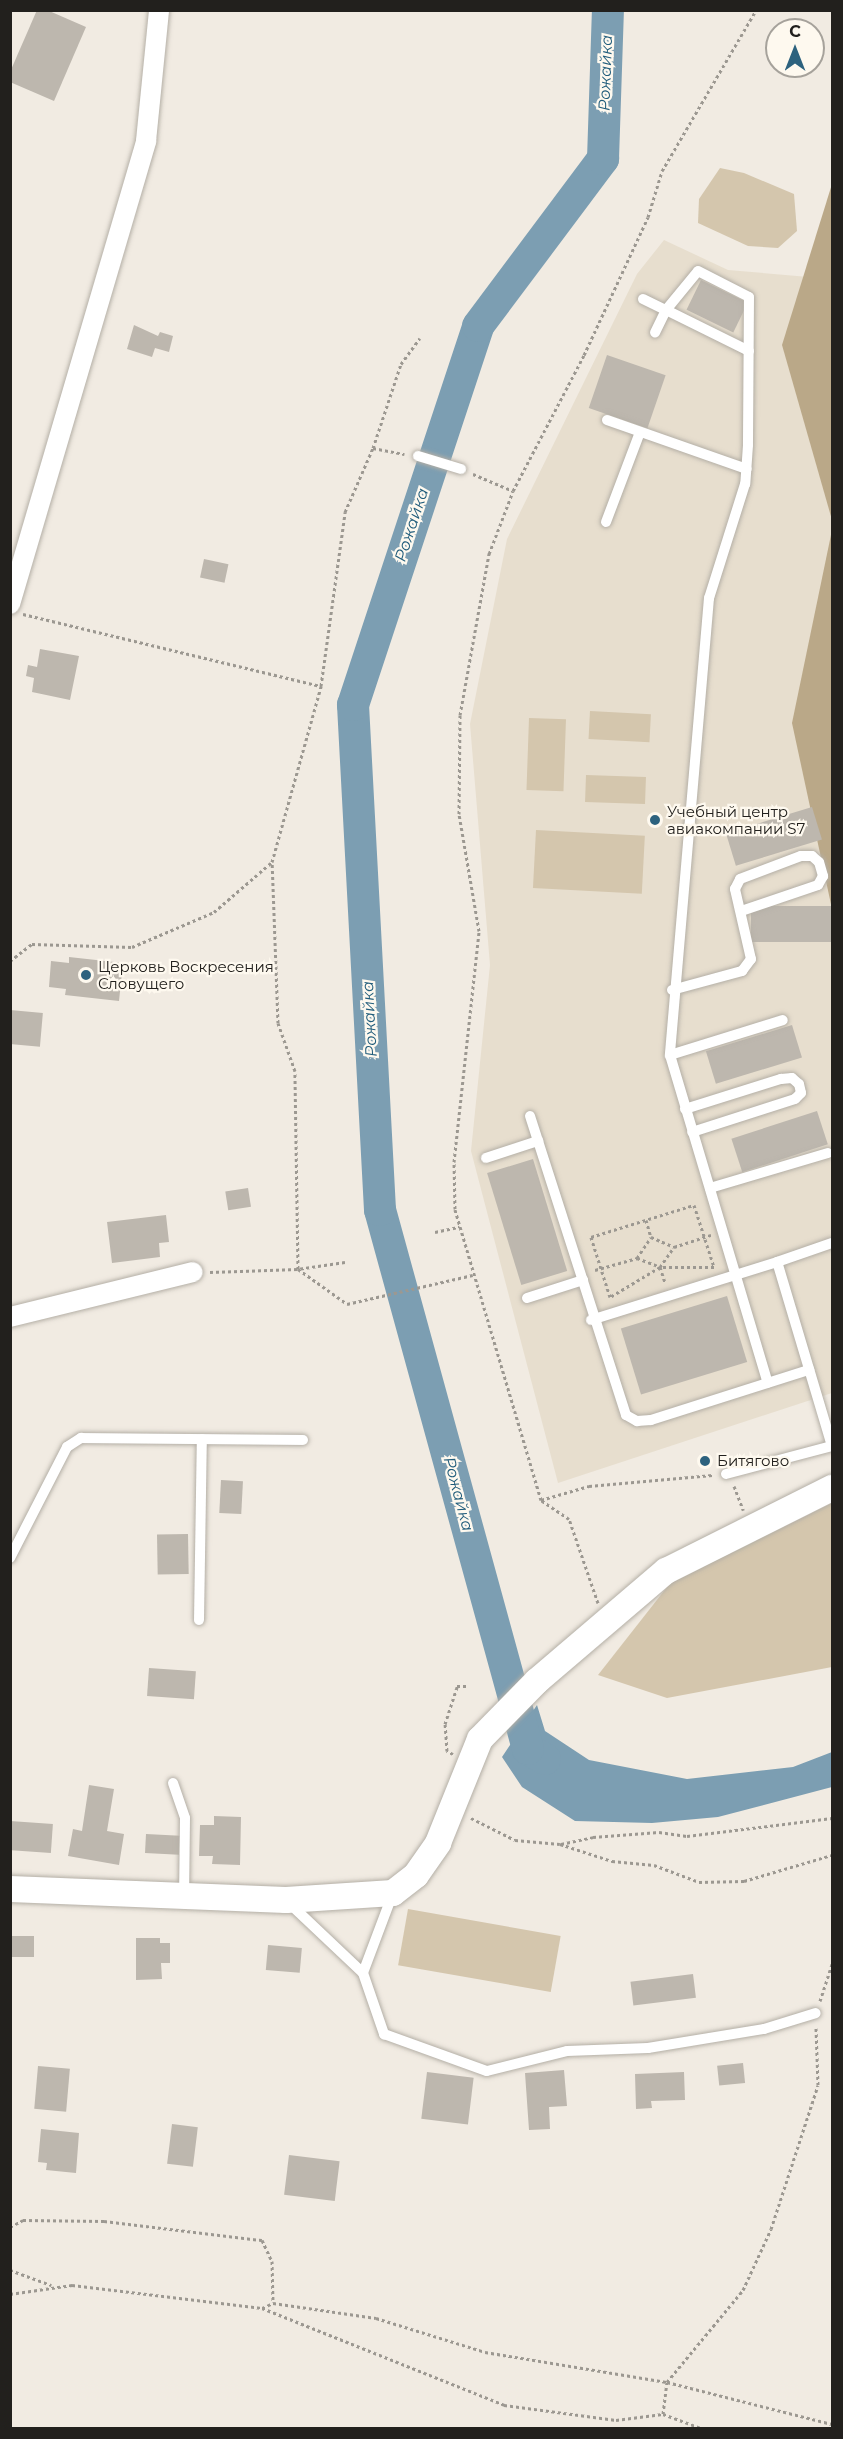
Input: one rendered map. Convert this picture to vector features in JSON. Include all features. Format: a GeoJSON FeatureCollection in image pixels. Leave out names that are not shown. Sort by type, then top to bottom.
{"type":"FeatureCollection","features":[{"type":"Feature","properties":{"kind":"street"},"geometry":{"type":"LineString","coordinates":[[16,609],[146,141],[159,10]]}},
{"type":"Feature","properties":{"kind":"street"},"geometry":{"type":"LineString","coordinates":[[10,1317],[193,1272]]}},
{"type":"Feature","properties":{"kind":"street"},"geometry":{"type":"LineString","coordinates":[[10,1889],[286,1900],[393,1893],[416,1875],[438,1843],[480,1738],[537,1681],[608,1616],[666,1570],[832,1488]]}},
{"type":"Feature","properties":{"kind":"lane"},"geometry":{"type":"LineString","coordinates":[[655,333],[666,310],[698,271],[749,297],[747,469],[709,598],[672,990],[670,1055],[768,1383]]}},
{"type":"Feature","properties":{"kind":"lane"},"geometry":{"type":"LineString","coordinates":[[643,299],[749,351]]}},
{"type":"Feature","properties":{"kind":"lane"},"geometry":{"type":"LineString","coordinates":[[607,420],[747,469]]}},
{"type":"Feature","properties":{"kind":"lane"},"geometry":{"type":"LineString","coordinates":[[606,522],[639,432]]}},
{"type":"Feature","properties":{"kind":"lane"},"geometry":{"type":"LineString","coordinates":[[418,456],[461,469]]}},
{"type":"Feature","properties":{"kind":"lane"},"geometry":{"type":"LineString","coordinates":[[672,990],[742,971],[747,966],[753,953],[741,911],[735,889],[745,875],[801,856],[812,856],[819,862],[823,876],[818,885],[741,911]]}},
{"type":"Feature","properties":{"kind":"lane"},"geometry":{"type":"LineString","coordinates":[[670,1055],[783,1020]]}},
{"type":"Feature","properties":{"kind":"lane"},"geometry":{"type":"LineString","coordinates":[[685,1109],[781,1079],[792,1078],[799,1084],[801,1093],[795,1099],[692,1132]]}},
{"type":"Feature","properties":{"kind":"lane"},"geometry":{"type":"LineString","coordinates":[[530,1116],[626,1415],[636,1421],[651,1420],[809,1370]]}},
{"type":"Feature","properties":{"kind":"lane"},"geometry":{"type":"LineString","coordinates":[[486,1158],[538,1141]]}},
{"type":"Feature","properties":{"kind":"lane"},"geometry":{"type":"LineString","coordinates":[[710,1188],[828,1153]]}},
{"type":"Feature","properties":{"kind":"lane"},"geometry":{"type":"LineString","coordinates":[[594,1319],[832,1243]]}},
{"type":"Feature","properties":{"kind":"lane"},"geometry":{"type":"LineString","coordinates":[[726,1473],[832,1446],[777,1262]]}},
{"type":"Feature","properties":{"kind":"lane"},"geometry":{"type":"LineString","coordinates":[[527,1298],[582,1277]]}},
{"type":"Feature","properties":{"kind":"lane"},"geometry":{"type":"LineString","coordinates":[[10,1558],[67,1447],[81,1438],[303,1440]]}},
{"type":"Feature","properties":{"kind":"lane"},"geometry":{"type":"LineString","coordinates":[[199,1620],[202,1439]]}},
{"type":"Feature","properties":{"kind":"lane"},"geometry":{"type":"LineString","coordinates":[[173,1783],[185,1818],[184,1896]]}},
{"type":"Feature","properties":{"kind":"lane"},"geometry":{"type":"LineString","coordinates":[[363,1973],[393,1893]]}},
{"type":"Feature","properties":{"kind":"lane"},"geometry":{"type":"LineString","coordinates":[[286,1900],[363,1973],[384,2034],[487,2071],[567,2051],[648,2048],[764,2029],[816,2013]]}},
{"type":"Feature","properties":{"kind":"path"},"geometry":{"type":"LineString","coordinates":[[608,1616],[596,1600],[569,1519],[541,1500],[459,1227],[454,1162],[479,931],[459,814],[460,715],[489,554],[513,491],[609,303],[648,217],[662,171],[756,10]]}},
{"type":"Feature","properties":{"kind":"path"},"geometry":{"type":"LineString","coordinates":[[298,1269],[295,1071],[278,1023],[272,862],[321,686],[345,512],[373,448],[401,364],[420,338]]}},
{"type":"Feature","properties":{"kind":"path"},"geometry":{"type":"LineString","coordinates":[[373,448],[418,456]]}},
{"type":"Feature","properties":{"kind":"path"},"geometry":{"type":"LineString","coordinates":[[461,469],[513,491]]}},
{"type":"Feature","properties":{"kind":"path"},"geometry":{"type":"LineString","coordinates":[[16,609],[321,686]]}},
{"type":"Feature","properties":{"kind":"path"},"geometry":{"type":"LineString","coordinates":[[10,961],[32,944],[132,947],[214,912],[272,862]]}},
{"type":"Feature","properties":{"kind":"path"},"geometry":{"type":"LineString","coordinates":[[582,1277],[601,1268],[636,1258],[660,1267],[714,1267],[705,1237],[694,1205],[591,1237],[601,1268],[610,1297],[660,1267],[674,1247],[705,1237],[724,1232]]}},
{"type":"Feature","properties":{"kind":"path"},"geometry":{"type":"LineString","coordinates":[[646,1220],[651,1237]]}},
{"type":"Feature","properties":{"kind":"path"},"geometry":{"type":"LineString","coordinates":[[435,1232],[459,1227]]}},
{"type":"Feature","properties":{"kind":"path"},"geometry":{"type":"LineString","coordinates":[[651,1237],[674,1247]]}},
{"type":"Feature","properties":{"kind":"path"},"geometry":{"type":"LineString","coordinates":[[636,1258],[651,1237]]}},
{"type":"Feature","properties":{"kind":"path"},"geometry":{"type":"LineString","coordinates":[[193,1272],[298,1269],[345,1262]]}},
{"type":"Feature","properties":{"kind":"path"},"geometry":{"type":"LineString","coordinates":[[298,1269],[347,1304],[444,1283],[474,1274]]}},
{"type":"Feature","properties":{"kind":"path"},"geometry":{"type":"LineString","coordinates":[[541,1500],[589,1486],[726,1473],[743,1506],[739,1534]]}},
{"type":"Feature","properties":{"kind":"path"},"geometry":{"type":"LineString","coordinates":[[466,1686],[457,1686],[445,1724],[447,1751],[470,1763]]}},
{"type":"Feature","properties":{"kind":"path"},"geometry":{"type":"LineString","coordinates":[[453,1806],[479,1824],[515,1840],[560,1844],[612,1861],[654,1865],[699,1882],[744,1881],[832,1855]]}},
{"type":"Feature","properties":{"kind":"path"},"geometry":{"type":"LineString","coordinates":[[560,1844],[593,1837],[659,1832],[687,1836],[832,1818]]}},
{"type":"Feature","properties":{"kind":"path"},"geometry":{"type":"LineString","coordinates":[[663,2414],[667,2382],[743,2290],[771,2229],[818,2085],[816,2013],[832,1963]]}},
{"type":"Feature","properties":{"kind":"path"},"geometry":{"type":"LineString","coordinates":[[10,2227],[23,2220],[104,2221],[262,2240],[272,2261],[273,2303]]}},
{"type":"Feature","properties":{"kind":"path"},"geometry":{"type":"LineString","coordinates":[[10,2270],[52,2286]]}},
{"type":"Feature","properties":{"kind":"path"},"geometry":{"type":"LineString","coordinates":[[10,2294],[52,2286],[116,2289],[262,2308],[504,2405],[616,2420],[663,2414],[701,2428]]}},
{"type":"Feature","properties":{"kind":"path"},"geometry":{"type":"LineString","coordinates":[[262,2308],[273,2303],[376,2318],[485,2352],[667,2382],[832,2424]]}},
{"type":"Feature","properties":{"kind":"shaded area"},"geometry":{"type":"Polygon","coordinates":[[[720,168],[744,173],[794,194],[797,231],[778,248],[748,246],[698,223],[699,199],[720,168]]]}},
{"type":"Feature","properties":{"kind":"shaded area"},"geometry":{"type":"Polygon","coordinates":[[[832,184],[832,520],[782,345],[832,184]]]}},
{"type":"Feature","properties":{"kind":"shaded area","name":"Учебный центр авиакомпании S7"},"geometry":{"type":"Polygon","coordinates":[[[664,240],[728,270],[832,279],[832,1393],[558,1483],[471,1151],[490,965],[470,724],[507,539],[637,274],[664,240]]]}},
{"type":"Feature","properties":{"kind":"shaded area"},"geometry":{"type":"Polygon","coordinates":[[[832,530],[832,909],[792,723],[832,530]]]}},
{"type":"Feature","properties":{"kind":"shaded area"},"geometry":{"type":"Polygon","coordinates":[[[590,711],[651,714],[649,742],[589,739],[590,711]]]}},
{"type":"Feature","properties":{"kind":"shaded area"},"geometry":{"type":"Polygon","coordinates":[[[529,718],[566,719],[563,791],[526,790],[529,718]]]}},
{"type":"Feature","properties":{"kind":"shaded area"},"geometry":{"type":"Polygon","coordinates":[[[586,775],[646,777],[645,804],[585,802],[586,775]]]}},
{"type":"Feature","properties":{"kind":"shaded area"},"geometry":{"type":"Polygon","coordinates":[[[536,830],[645,836],[642,894],[533,888],[536,830]]]}},
{"type":"Feature","properties":{"kind":"shaded area"},"geometry":{"type":"Polygon","coordinates":[[[832,1503],[832,1667],[667,1698],[598,1675],[671,1582],[832,1503]]]}},
{"type":"Feature","properties":{"kind":"shaded area"},"geometry":{"type":"Polygon","coordinates":[[[408,1909],[561,1936],[551,1992],[398,1965],[408,1909]]]}},
{"type":"Feature","properties":{"kind":"water"},"geometry":{"type":"Polygon","coordinates":[[[537,1705],[545,1731],[589,1760],[687,1779],[793,1767],[832,1752],[832,1787],[718,1817],[652,1823],[575,1821],[522,1787],[502,1757],[537,1705]]]}},
{"type":"Feature","properties":{"kind":"building"},"geometry":{"type":"Polygon","coordinates":[[[37,10],[47,10],[86,27],[54,101],[10,82],[10,72],[37,10]]]}},
{"type":"Feature","properties":{"kind":"building"},"geometry":{"type":"Polygon","coordinates":[[[701,280],[748,303],[733,332],[687,310],[701,280]]]}},
{"type":"Feature","properties":{"kind":"building"},"geometry":{"type":"Polygon","coordinates":[[[134,325],[158,336],[160,332],[173,336],[169,352],[155,348],[152,357],[127,349],[134,325]]]}},
{"type":"Feature","properties":{"kind":"building"},"geometry":{"type":"Polygon","coordinates":[[[607,355],[666,375],[647,428],[589,408],[607,355]]]}},
{"type":"Feature","properties":{"kind":"building"},"geometry":{"type":"Polygon","coordinates":[[[204,559],[228,564],[225,583],[200,578],[204,559]]]}},
{"type":"Feature","properties":{"kind":"building"},"geometry":{"type":"Polygon","coordinates":[[[40,649],[79,656],[70,700],[32,692],[34,678],[26,676],[28,665],[37,667],[40,649]]]}},
{"type":"Feature","properties":{"kind":"building"},"geometry":{"type":"Polygon","coordinates":[[[812,807],[822,840],[736,866],[726,833],[812,807]]]}},
{"type":"Feature","properties":{"kind":"building"},"geometry":{"type":"Polygon","coordinates":[[[751,906],[832,906],[832,942],[751,942],[751,906]]]}},
{"type":"Feature","properties":{"kind":"building","name":"Церковь Воскресения Словущего"},"geometry":{"type":"Polygon","coordinates":[[[69,957],[123,963],[119,1001],[65,995],[66,989],[49,987],[51,961],[69,963],[69,957]]]}},
{"type":"Feature","properties":{"kind":"building"},"geometry":{"type":"Polygon","coordinates":[[[10,1010],[43,1013],[40,1047],[10,1044],[10,1010]]]}},
{"type":"Feature","properties":{"kind":"building"},"geometry":{"type":"Polygon","coordinates":[[[792,1025],[802,1058],[716,1084],[706,1051],[792,1025]]]}},
{"type":"Feature","properties":{"kind":"building"},"geometry":{"type":"Polygon","coordinates":[[[817,1111],[828,1144],[742,1172],[731,1139],[817,1111]]]}},
{"type":"Feature","properties":{"kind":"building"},"geometry":{"type":"Polygon","coordinates":[[[533,1159],[567,1271],[521,1285],[487,1173],[533,1159]]]}},
{"type":"Feature","properties":{"kind":"building"},"geometry":{"type":"Polygon","coordinates":[[[248,1188],[251,1207],[228,1210],[225,1192],[248,1188]]]}},
{"type":"Feature","properties":{"kind":"building"},"geometry":{"type":"Polygon","coordinates":[[[166,1215],[169,1242],[159,1243],[160,1257],[112,1263],[107,1222],[166,1215]]]}},
{"type":"Feature","properties":{"kind":"building"},"geometry":{"type":"Polygon","coordinates":[[[727,1296],[747,1362],[641,1394],[621,1328],[727,1296]]]}},
{"type":"Feature","properties":{"kind":"building"},"geometry":{"type":"Polygon","coordinates":[[[221,1480],[243,1481],[241,1514],[219,1513],[221,1480]]]}},
{"type":"Feature","properties":{"kind":"building"},"geometry":{"type":"Polygon","coordinates":[[[188,1534],[189,1574],[158,1575],[157,1535],[188,1534]]]}},
{"type":"Feature","properties":{"kind":"building"},"geometry":{"type":"Polygon","coordinates":[[[149,1668],[196,1671],[194,1699],[147,1696],[149,1668]]]}},
{"type":"Feature","properties":{"kind":"building"},"geometry":{"type":"Polygon","coordinates":[[[89,1785],[114,1789],[107,1831],[124,1834],[119,1865],[68,1856],[73,1829],[82,1831],[89,1785]]]}},
{"type":"Feature","properties":{"kind":"building"},"geometry":{"type":"Polygon","coordinates":[[[214,1816],[241,1817],[240,1865],[212,1864],[213,1856],[199,1856],[200,1825],[214,1825],[214,1816]]]}},
{"type":"Feature","properties":{"kind":"building"},"geometry":{"type":"Polygon","coordinates":[[[10,1821],[53,1824],[51,1853],[10,1850],[10,1821]]]}},
{"type":"Feature","properties":{"kind":"building"},"geometry":{"type":"Polygon","coordinates":[[[146,1834],[180,1836],[179,1855],[145,1853],[146,1834]]]}},
{"type":"Feature","properties":{"kind":"building"},"geometry":{"type":"Polygon","coordinates":[[[12,1936],[34,1936],[34,1957],[12,1957],[12,1936]]]}},
{"type":"Feature","properties":{"kind":"building"},"geometry":{"type":"Polygon","coordinates":[[[136,1938],[160,1938],[160,1943],[170,1943],[170,1963],[161,1963],[162,1979],[136,1980],[136,1938]]]}},
{"type":"Feature","properties":{"kind":"building"},"geometry":{"type":"Polygon","coordinates":[[[268,1945],[302,1948],[300,1973],[266,1970],[268,1945]]]}},
{"type":"Feature","properties":{"kind":"building"},"geometry":{"type":"Polygon","coordinates":[[[693,1974],[696,1998],[633,2005],[630,1982],[693,1974]]]}},
{"type":"Feature","properties":{"kind":"building"},"geometry":{"type":"Polygon","coordinates":[[[743,2063],[745,2083],[719,2086],[717,2066],[743,2063]]]}},
{"type":"Feature","properties":{"kind":"building"},"geometry":{"type":"Polygon","coordinates":[[[38,2066],[70,2069],[66,2112],[34,2109],[38,2066]]]}},
{"type":"Feature","properties":{"kind":"building"},"geometry":{"type":"Polygon","coordinates":[[[564,2070],[567,2106],[549,2107],[550,2129],[529,2130],[525,2073],[564,2070]]]}},
{"type":"Feature","properties":{"kind":"building"},"geometry":{"type":"Polygon","coordinates":[[[427,2072],[474,2078],[468,2124],[421,2119],[427,2072]]]}},
{"type":"Feature","properties":{"kind":"building"},"geometry":{"type":"Polygon","coordinates":[[[684,2072],[685,2100],[651,2101],[652,2108],[636,2109],[635,2074],[684,2072]]]}},
{"type":"Feature","properties":{"kind":"building"},"geometry":{"type":"Polygon","coordinates":[[[172,2124],[198,2127],[193,2167],[167,2164],[172,2124]]]}},
{"type":"Feature","properties":{"kind":"building"},"geometry":{"type":"Polygon","coordinates":[[[41,2129],[79,2133],[76,2173],[46,2170],[47,2163],[38,2162],[41,2129]]]}},
{"type":"Feature","properties":{"kind":"building"},"geometry":{"type":"Polygon","coordinates":[[[289,2155],[340,2161],[335,2201],[284,2195],[289,2155]]]}},
{"type":"Feature","properties":{"kind":"waterway","name":"Рожайка"},"geometry":{"type":"LineString","coordinates":[[545,1759],[528,1749],[380,1210],[353,705],[478,326],[603,159],[608,10]]}},
{"type":"Feature","properties":{"kind":"place","name":"Учебный центр авиакомпании S7"},"geometry":{"type":"Point","coordinates":[655,820]}},
{"type":"Feature","properties":{"kind":"place","name":"Церковь Воскресения Словущего"},"geometry":{"type":"Point","coordinates":[86,975]}},
{"type":"Feature","properties":{"kind":"place","name":"Битягово"},"geometry":{"type":"Point","coordinates":[705,1461]}}]}
